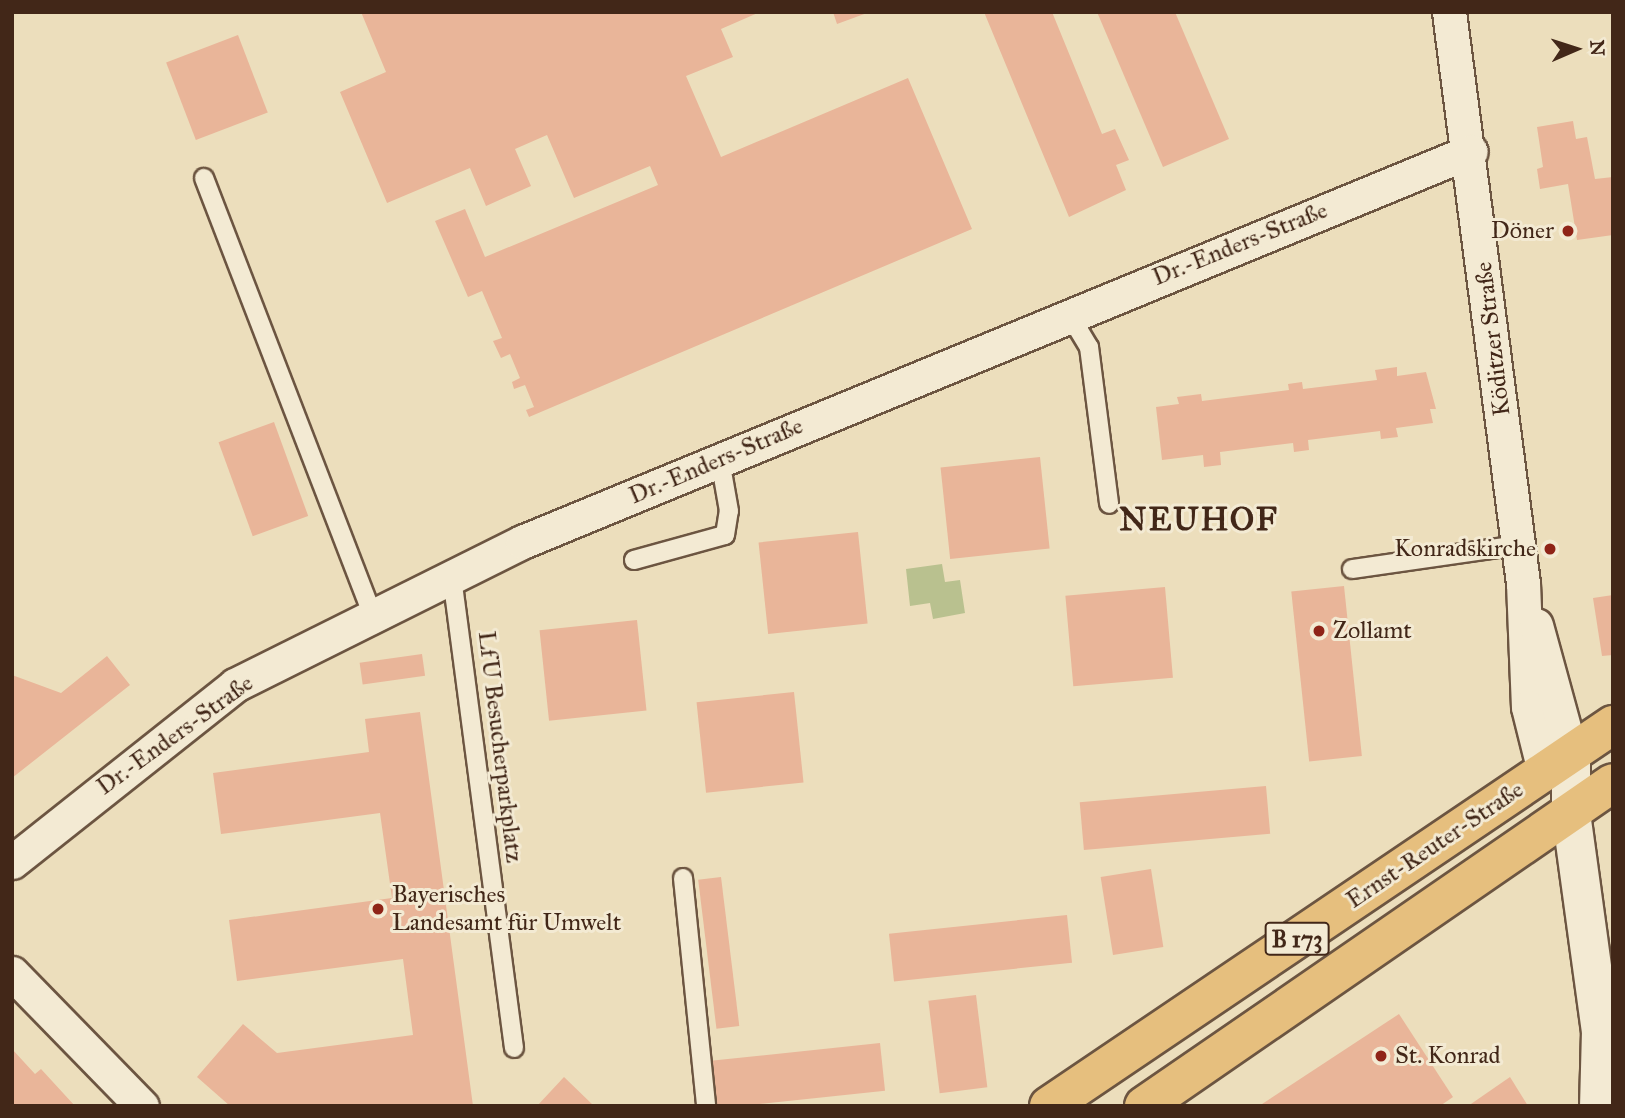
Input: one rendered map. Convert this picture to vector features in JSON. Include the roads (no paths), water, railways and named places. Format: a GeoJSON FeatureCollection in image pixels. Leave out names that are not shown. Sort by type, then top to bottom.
{"type":"FeatureCollection","features":[{"type":"Feature","properties":{"kind":"main road","name":"Ernst-Reuter-Straße"},"geometry":{"type":"LineString","coordinates":[[1049,1106],[1613,725]]}},
{"type":"Feature","properties":{"kind":"main road","name":"Ernst-Reuter-Straße"},"geometry":{"type":"LineString","coordinates":[[1144,1106],[1613,783]]}},
{"type":"Feature","properties":{"kind":"street","name":"Köditzer Straße"},"geometry":{"type":"LineString","coordinates":[[1449,12],[1471,151],[1523,583],[1557,762]]}},
{"type":"Feature","properties":{"kind":"street","name":"Dr.-Enders-Straße"},"geometry":{"type":"LineString","coordinates":[[12,862],[235,685],[452,577],[720,460],[1069,314],[1471,151]]}},
{"type":"Feature","properties":{"kind":"street"},"geometry":{"type":"LineString","coordinates":[[1557,762],[1571,813],[1601,1031],[1599,1106]]}},
{"type":"Feature","properties":{"kind":"street"},"geometry":{"type":"LineString","coordinates":[[12,973],[142,1106]]}},
{"type":"Feature","properties":{"kind":"lane"},"geometry":{"type":"LineString","coordinates":[[204,178],[373,616]]}},
{"type":"Feature","properties":{"kind":"lane"},"geometry":{"type":"LineString","coordinates":[[1069,314],[1089,347],[1109,504]]}},
{"type":"Feature","properties":{"kind":"lane"},"geometry":{"type":"LineString","coordinates":[[634,560],[725,535],[729,511],[720,460]]}},
{"type":"Feature","properties":{"kind":"lane"},"geometry":{"type":"LineString","coordinates":[[1352,569],[1518,545]]}},
{"type":"Feature","properties":{"kind":"lane","name":"LfU Besucherparkplatz"},"geometry":{"type":"LineString","coordinates":[[452,577],[514,1048]]}},
{"type":"Feature","properties":{"kind":"lane"},"geometry":{"type":"LineString","coordinates":[[683,878],[706,1106]]}},
{"type":"Feature","properties":{"kind":"place","name":"Döner"},"geometry":{"type":"Point","coordinates":[1568,231]}},
{"type":"Feature","properties":{"kind":"place","name":"Konradskirche"},"geometry":{"type":"Point","coordinates":[1550,549]}},
{"type":"Feature","properties":{"kind":"place","name":"Zollamt"},"geometry":{"type":"Point","coordinates":[1319,631]}},
{"type":"Feature","properties":{"kind":"place","name":"Bayerisches Landesamt für Umwelt"},"geometry":{"type":"Point","coordinates":[378,909]}},
{"type":"Feature","properties":{"kind":"place","name":"St. Konrad"},"geometry":{"type":"Point","coordinates":[1381,1056]}},
{"type":"Feature","properties":{"kind":"district","name":"NEUHOF"},"geometry":{"type":"Point","coordinates":[1199,520]}}]}
